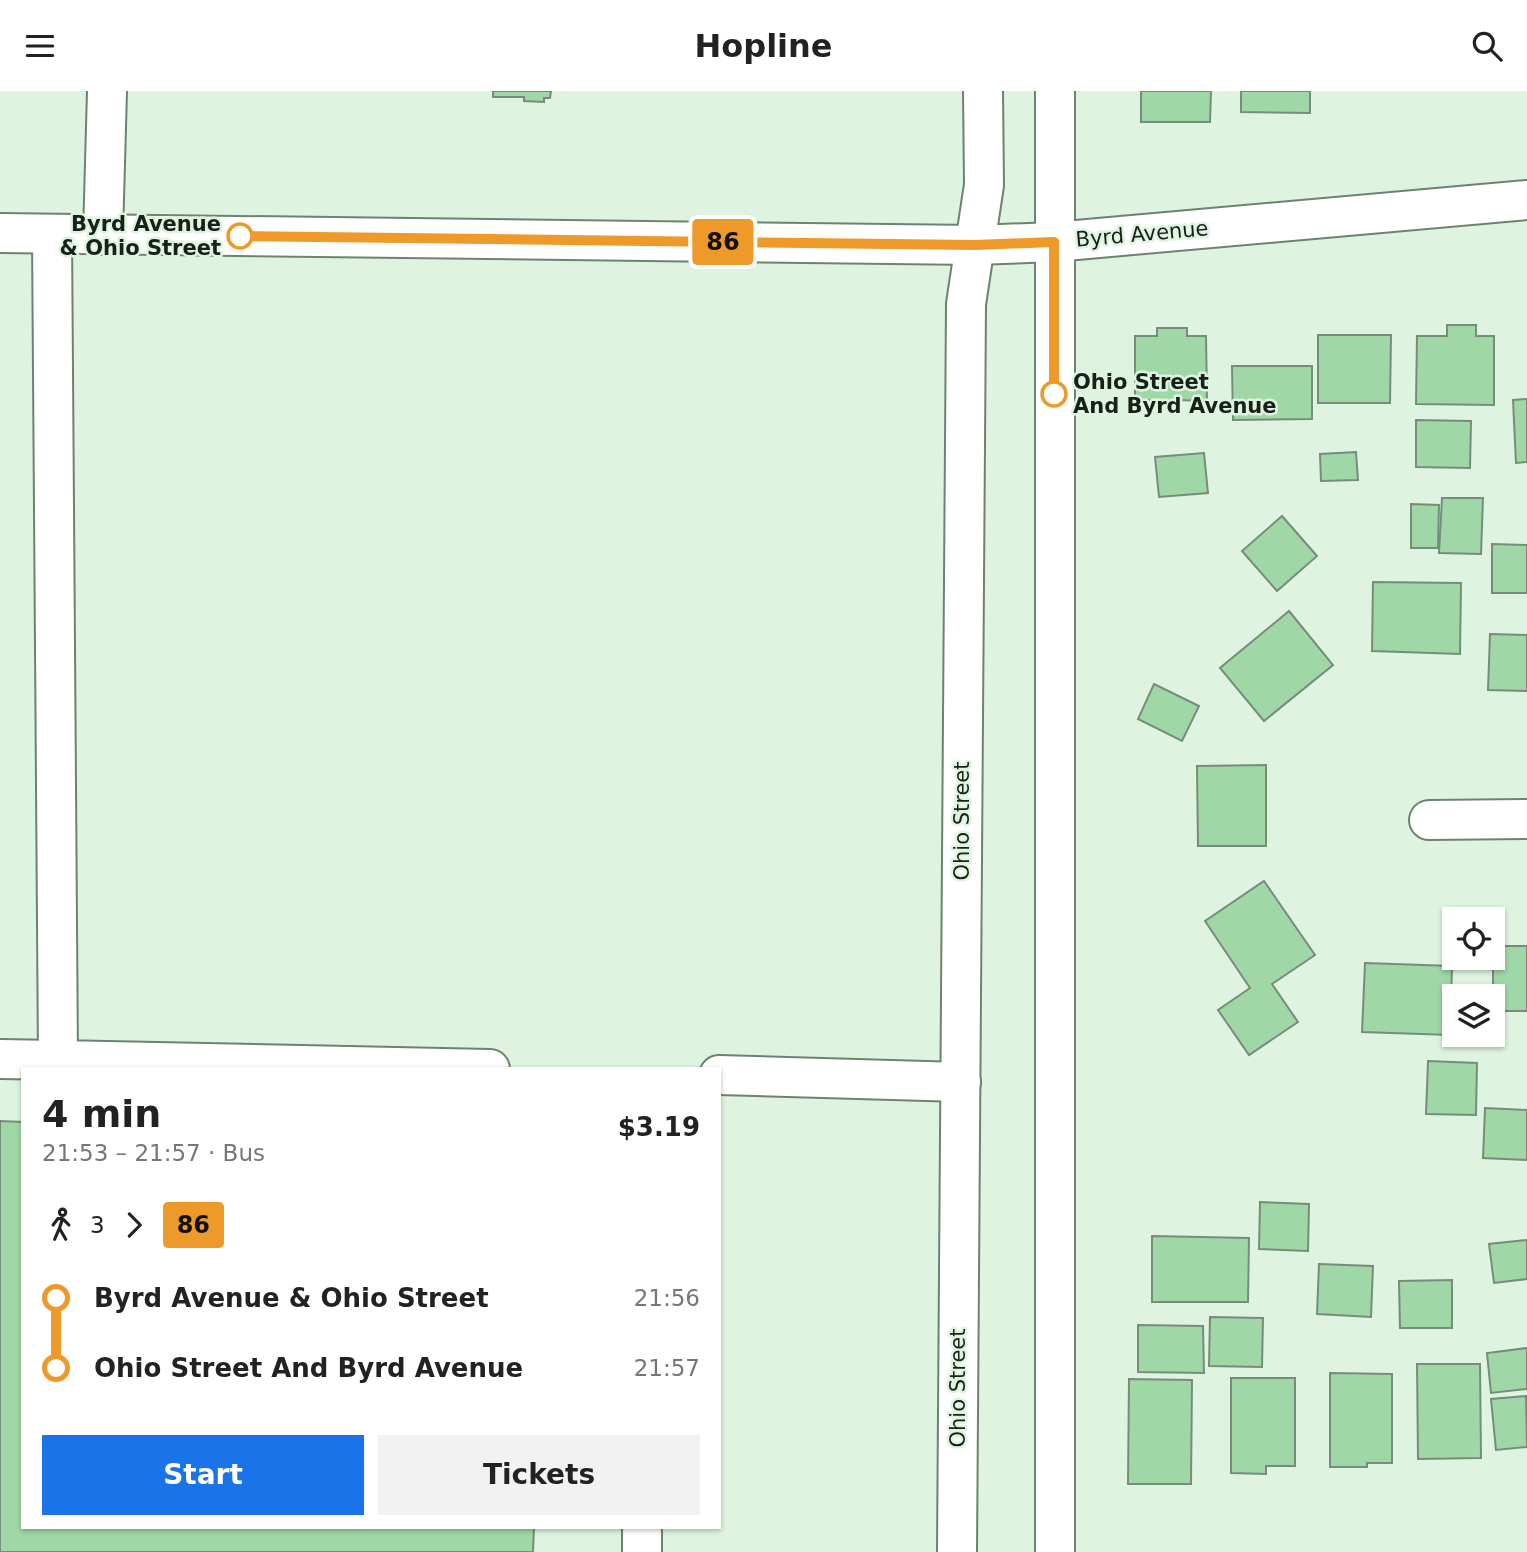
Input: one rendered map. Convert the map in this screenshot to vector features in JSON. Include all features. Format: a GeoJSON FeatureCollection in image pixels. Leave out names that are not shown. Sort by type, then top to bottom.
{"type":"FeatureCollection","features":[{"type":"Feature","properties":{"kind":"street"},"geometry":{"type":"LineString","coordinates":[[103,235],[107,91]]}},
{"type":"Feature","properties":{"kind":"street","name":"Ohio Street"},"geometry":{"type":"LineString","coordinates":[[957,1552],[965,304],[984,185],[983,91]]}},
{"type":"Feature","properties":{"kind":"street"},"geometry":{"type":"LineString","coordinates":[[1055,91],[1055,1552]]}},
{"type":"Feature","properties":{"kind":"street","name":"Byrd Avenue"},"geometry":{"type":"LineString","coordinates":[[0,233],[975,245],[1054,242],[1527,200]]}},
{"type":"Feature","properties":{"kind":"street"},"geometry":{"type":"LineString","coordinates":[[52,234],[58,1060]]}},
{"type":"Feature","properties":{"kind":"street"},"geometry":{"type":"LineString","coordinates":[[1429,820],[1527,819]]}},
{"type":"Feature","properties":{"kind":"street"},"geometry":{"type":"LineString","coordinates":[[0,1059],[394,1067]]}},
{"type":"Feature","properties":{"kind":"street"},"geometry":{"type":"LineString","coordinates":[[721,1075],[961,1082]]}},
{"type":"Feature","properties":{"kind":"street"},"geometry":{"type":"LineString","coordinates":[[642,1529],[642,1552]]}},
{"type":"Feature","properties":{"kind":"building"},"geometry":{"type":"Polygon","coordinates":[[[493,91],[551,91],[550,98],[544,98],[544,102],[524,101],[524,97],[493,97],[493,91]]]}},
{"type":"Feature","properties":{"kind":"building"},"geometry":{"type":"Polygon","coordinates":[[[1141,91],[1211,91],[1210,122],[1141,122],[1141,91]]]}},
{"type":"Feature","properties":{"kind":"building"},"geometry":{"type":"Polygon","coordinates":[[[1241,91],[1310,91],[1310,113],[1241,112],[1241,91]]]}},
{"type":"Feature","properties":{"kind":"building"},"geometry":{"type":"Polygon","coordinates":[[[1447,325],[1476,325],[1476,336],[1494,336],[1494,405],[1416,404],[1417,336],[1447,336],[1447,325]]]}},
{"type":"Feature","properties":{"kind":"building"},"geometry":{"type":"Polygon","coordinates":[[[1157,328],[1187,328],[1187,336],[1206,336],[1207,401],[1176,400],[1176,408],[1166,408],[1166,400],[1135,400],[1135,336],[1157,336],[1157,328]]]}},
{"type":"Feature","properties":{"kind":"building"},"geometry":{"type":"Polygon","coordinates":[[[1318,335],[1391,335],[1390,403],[1318,403],[1318,335]]]}},
{"type":"Feature","properties":{"kind":"building"},"geometry":{"type":"Polygon","coordinates":[[[1232,366],[1312,366],[1312,419],[1233,420],[1232,366]]]}},
{"type":"Feature","properties":{"kind":"building"},"geometry":{"type":"Polygon","coordinates":[[[1527,399],[1527,462],[1516,463],[1513,400],[1527,399]]]}},
{"type":"Feature","properties":{"kind":"building"},"geometry":{"type":"Polygon","coordinates":[[[1416,420],[1471,421],[1470,468],[1416,467],[1416,420]]]}},
{"type":"Feature","properties":{"kind":"building"},"geometry":{"type":"Polygon","coordinates":[[[1356,452],[1358,480],[1321,481],[1320,454],[1356,452]]]}},
{"type":"Feature","properties":{"kind":"building"},"geometry":{"type":"Polygon","coordinates":[[[1204,453],[1208,493],[1159,497],[1155,457],[1204,453]]]}},
{"type":"Feature","properties":{"kind":"building"},"geometry":{"type":"Polygon","coordinates":[[[1442,498],[1483,498],[1481,554],[1439,553],[1442,498]]]}},
{"type":"Feature","properties":{"kind":"building"},"geometry":{"type":"Polygon","coordinates":[[[1411,504],[1439,505],[1438,548],[1411,548],[1411,504]]]}},
{"type":"Feature","properties":{"kind":"building"},"geometry":{"type":"Polygon","coordinates":[[[1282,516],[1317,556],[1277,591],[1242,551],[1282,516]]]}},
{"type":"Feature","properties":{"kind":"building"},"geometry":{"type":"Polygon","coordinates":[[[1492,544],[1527,545],[1527,593],[1492,593],[1492,544]]]}},
{"type":"Feature","properties":{"kind":"building"},"geometry":{"type":"Polygon","coordinates":[[[1373,582],[1461,583],[1460,654],[1372,651],[1373,582]]]}},
{"type":"Feature","properties":{"kind":"building"},"geometry":{"type":"Polygon","coordinates":[[[1289,611],[1333,665],[1264,721],[1220,668],[1289,611]]]}},
{"type":"Feature","properties":{"kind":"building"},"geometry":{"type":"Polygon","coordinates":[[[1490,634],[1527,635],[1527,691],[1488,690],[1490,634]]]}},
{"type":"Feature","properties":{"kind":"building"},"geometry":{"type":"Polygon","coordinates":[[[1154,684],[1199,706],[1182,741],[1138,719],[1154,684]]]}},
{"type":"Feature","properties":{"kind":"building"},"geometry":{"type":"Polygon","coordinates":[[[1266,765],[1266,846],[1198,846],[1197,766],[1266,765]]]}},
{"type":"Feature","properties":{"kind":"building"},"geometry":{"type":"Polygon","coordinates":[[[1264,881],[1315,955],[1272,984],[1298,1022],[1249,1055],[1218,1010],[1250,988],[1205,921],[1264,881]]]}},
{"type":"Feature","properties":{"kind":"building"},"geometry":{"type":"Polygon","coordinates":[[[1505,946],[1527,946],[1527,1011],[1505,1011],[1505,984],[1493,984],[1493,970],[1505,970],[1505,946]]]}},
{"type":"Feature","properties":{"kind":"building"},"geometry":{"type":"Polygon","coordinates":[[[1365,963],[1442,966],[1442,970],[1452,970],[1451,984],[1442,984],[1442,1035],[1362,1032],[1365,963]]]}},
{"type":"Feature","properties":{"kind":"building"},"geometry":{"type":"Polygon","coordinates":[[[1428,1061],[1477,1063],[1476,1115],[1426,1114],[1428,1061]]]}},
{"type":"Feature","properties":{"kind":"building"},"geometry":{"type":"Polygon","coordinates":[[[1485,1108],[1527,1110],[1527,1160],[1483,1158],[1485,1108]]]}},
{"type":"Feature","properties":{"kind":"building"},"geometry":{"type":"Polygon","coordinates":[[[0,1121],[21,1122],[21,1529],[534,1529],[533,1552],[0,1552],[0,1121]]]}},
{"type":"Feature","properties":{"kind":"building"},"geometry":{"type":"Polygon","coordinates":[[[1260,1202],[1309,1204],[1308,1251],[1259,1249],[1260,1202]]]}},
{"type":"Feature","properties":{"kind":"building"},"geometry":{"type":"Polygon","coordinates":[[[1152,1236],[1249,1238],[1248,1302],[1152,1302],[1152,1236]]]}},
{"type":"Feature","properties":{"kind":"building"},"geometry":{"type":"Polygon","coordinates":[[[1527,1240],[1527,1279],[1494,1283],[1489,1244],[1527,1240]]]}},
{"type":"Feature","properties":{"kind":"building"},"geometry":{"type":"Polygon","coordinates":[[[1319,1264],[1373,1266],[1371,1317],[1317,1314],[1319,1264]]]}},
{"type":"Feature","properties":{"kind":"building"},"geometry":{"type":"Polygon","coordinates":[[[1452,1280],[1452,1328],[1400,1328],[1399,1281],[1452,1280]]]}},
{"type":"Feature","properties":{"kind":"building"},"geometry":{"type":"Polygon","coordinates":[[[1210,1317],[1263,1318],[1262,1367],[1209,1366],[1210,1317]]]}},
{"type":"Feature","properties":{"kind":"building"},"geometry":{"type":"Polygon","coordinates":[[[1138,1325],[1203,1326],[1204,1373],[1138,1372],[1138,1325]]]}},
{"type":"Feature","properties":{"kind":"building"},"geometry":{"type":"Polygon","coordinates":[[[1527,1348],[1527,1389],[1491,1393],[1487,1353],[1527,1348]]]}},
{"type":"Feature","properties":{"kind":"building"},"geometry":{"type":"Polygon","coordinates":[[[1417,1364],[1480,1364],[1481,1458],[1418,1459],[1417,1364]]]}},
{"type":"Feature","properties":{"kind":"building"},"geometry":{"type":"Polygon","coordinates":[[[1330,1373],[1392,1374],[1392,1463],[1367,1463],[1367,1467],[1330,1467],[1330,1373]]]}},
{"type":"Feature","properties":{"kind":"building"},"geometry":{"type":"Polygon","coordinates":[[[1231,1378],[1295,1378],[1295,1466],[1266,1466],[1266,1474],[1231,1473],[1231,1378]]]}},
{"type":"Feature","properties":{"kind":"building"},"geometry":{"type":"Polygon","coordinates":[[[1129,1379],[1192,1380],[1191,1484],[1128,1484],[1129,1379]]]}},
{"type":"Feature","properties":{"kind":"building"},"geometry":{"type":"Polygon","coordinates":[[[1526,1396],[1527,1447],[1496,1450],[1491,1399],[1526,1396]]]}},
{"type":"Feature","properties":{"kind":"bus line","name":"86"},"geometry":{"type":"LineString","coordinates":[[240,236],[975,245],[1054,242],[1054,394]]}},
{"type":"Feature","properties":{"kind":"place","name":"Byrd Avenue & Ohio Street"},"geometry":{"type":"Point","coordinates":[240,236]}},
{"type":"Feature","properties":{"kind":"place","name":"Ohio Street And Byrd Avenue"},"geometry":{"type":"Point","coordinates":[1054,394]}}]}
